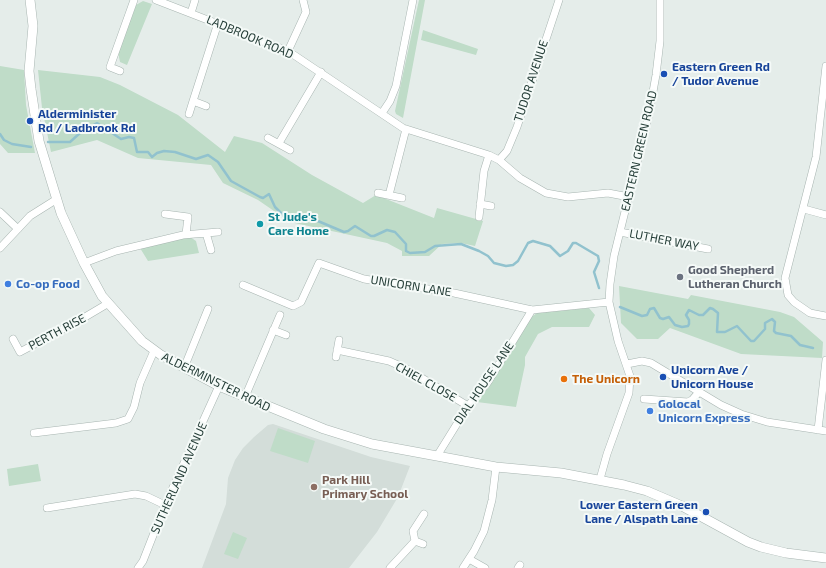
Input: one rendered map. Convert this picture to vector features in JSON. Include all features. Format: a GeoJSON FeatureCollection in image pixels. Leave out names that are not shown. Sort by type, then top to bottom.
{"type":"FeatureCollection","features":[{"type":"Feature","properties":{"kind":"street","name":"ALDERMINSTER ROAD"},"geometry":{"type":"LineString","coordinates":[[30,0],[33,42],[29,71],[39,141],[61,213],[84,263],[107,304],[154,351],[184,368],[245,397],[324,429],[372,444],[496,467],[561,473],[600,479],[647,491],[682,506],[748,542],[786,553],[826,558]]}},
{"type":"Feature","properties":{"kind":"street"},"geometry":{"type":"LineString","coordinates":[[120,71],[110,67],[134,0]]}},
{"type":"Feature","properties":{"kind":"street","name":"LADBROOK ROAD"},"geometry":{"type":"LineString","coordinates":[[156,0],[288,51],[398,125],[406,129],[489,155],[499,160],[520,178],[546,193],[568,197],[608,193],[629,197]]}},
{"type":"Feature","properties":{"kind":"street"},"geometry":{"type":"LineString","coordinates":[[191,13],[195,0]]}},
{"type":"Feature","properties":{"kind":"street"},"geometry":{"type":"LineString","coordinates":[[288,51],[306,12],[303,0]]}},
{"type":"Feature","properties":{"kind":"street"},"geometry":{"type":"LineString","coordinates":[[382,114],[390,101],[396,86],[413,0]]}},
{"type":"Feature","properties":{"kind":"street","name":"TUDOR AVENUE"},"geometry":{"type":"LineString","coordinates":[[499,160],[507,151],[517,127],[558,0]]}},
{"type":"Feature","properties":{"kind":"street","name":"EASTERN GREEN ROAD"},"geometry":{"type":"LineString","coordinates":[[600,479],[607,454],[629,393],[630,376],[618,342],[609,302],[614,256],[649,114],[656,75],[660,41],[660,0]]}},
{"type":"Feature","properties":{"kind":"street"},"geometry":{"type":"LineString","coordinates":[[189,114],[218,23]]}},
{"type":"Feature","properties":{"kind":"street"},"geometry":{"type":"LineString","coordinates":[[826,66],[824,121],[804,209],[786,268],[786,287],[788,295],[800,308],[810,313],[826,316]]}},
{"type":"Feature","properties":{"kind":"street"},"geometry":{"type":"LineString","coordinates":[[279,143],[321,72]]}},
{"type":"Feature","properties":{"kind":"street"},"geometry":{"type":"LineString","coordinates":[[193,101],[206,106]]}},
{"type":"Feature","properties":{"kind":"street"},"geometry":{"type":"LineString","coordinates":[[389,195],[406,129]]}},
{"type":"Feature","properties":{"kind":"street"},"geometry":{"type":"LineString","coordinates":[[268,138],[290,150]]}},
{"type":"Feature","properties":{"kind":"street"},"geometry":{"type":"LineString","coordinates":[[479,217],[484,172],[489,155]]}},
{"type":"Feature","properties":{"kind":"street"},"geometry":{"type":"LineString","coordinates":[[378,193],[402,198]]}},
{"type":"Feature","properties":{"kind":"street"},"geometry":{"type":"LineString","coordinates":[[0,248],[30,216],[57,199]]}},
{"type":"Feature","properties":{"kind":"street"},"geometry":{"type":"LineString","coordinates":[[480,204],[491,206]]}},
{"type":"Feature","properties":{"kind":"street"},"geometry":{"type":"LineString","coordinates":[[804,209],[826,215]]}},
{"type":"Feature","properties":{"kind":"street"},"geometry":{"type":"LineString","coordinates":[[0,212],[18,229]]}},
{"type":"Feature","properties":{"kind":"street"},"geometry":{"type":"LineString","coordinates":[[165,214],[188,216],[186,234]]}},
{"type":"Feature","properties":{"kind":"street"},"geometry":{"type":"LineString","coordinates":[[84,263],[116,251],[186,234],[218,232]]}},
{"type":"Feature","properties":{"kind":"street","name":"LUTHER WAY"},"geometry":{"type":"LineString","coordinates":[[620,232],[708,249]]}},
{"type":"Feature","properties":{"kind":"street"},"geometry":{"type":"LineString","coordinates":[[206,233],[211,250]]}},
{"type":"Feature","properties":{"kind":"street","name":"UNICORN LANE"},"geometry":{"type":"LineString","coordinates":[[243,285],[293,306],[301,302],[319,263],[364,279],[454,293],[532,310],[609,302]]}},
{"type":"Feature","properties":{"kind":"street","name":"PERTH RISE"},"geometry":{"type":"LineString","coordinates":[[13,339],[20,352],[107,304]]}},
{"type":"Feature","properties":{"kind":"street"},"geometry":{"type":"LineString","coordinates":[[184,368],[200,321],[208,309]]}},
{"type":"Feature","properties":{"kind":"street","name":"DIAL HOUSE LANE"},"geometry":{"type":"LineString","coordinates":[[437,456],[468,406],[488,382],[532,310]]}},
{"type":"Feature","properties":{"kind":"street"},"geometry":{"type":"LineString","coordinates":[[245,397],[280,314]]}},
{"type":"Feature","properties":{"kind":"street"},"geometry":{"type":"LineString","coordinates":[[274,330],[286,336]]}},
{"type":"Feature","properties":{"kind":"street"},"geometry":{"type":"LineString","coordinates":[[336,357],[339,340]]}},
{"type":"Feature","properties":{"kind":"street","name":"CHIEL CLOSE"},"geometry":{"type":"LineString","coordinates":[[337,350],[389,361],[407,369],[468,406]]}},
{"type":"Feature","properties":{"kind":"street"},"geometry":{"type":"LineString","coordinates":[[34,433],[116,423],[128,419],[134,407],[140,383],[154,351]]}},
{"type":"Feature","properties":{"kind":"street"},"geometry":{"type":"LineString","coordinates":[[818,430],[826,360]]}},
{"type":"Feature","properties":{"kind":"street"},"geometry":{"type":"LineString","coordinates":[[627,364],[642,361],[651,363],[721,405],[754,418],[826,431]]}},
{"type":"Feature","properties":{"kind":"street","name":"SUTHERLAND AVENUE"},"geometry":{"type":"LineString","coordinates":[[138,568],[143,561],[165,505],[220,386]]}},
{"type":"Feature","properties":{"kind":"street"},"geometry":{"type":"LineString","coordinates":[[644,399],[688,402],[692,400],[699,392]]}},
{"type":"Feature","properties":{"kind":"street"},"geometry":{"type":"LineString","coordinates":[[463,568],[486,526],[492,500],[496,467]]}},
{"type":"Feature","properties":{"kind":"street"},"geometry":{"type":"LineString","coordinates":[[47,508],[134,494],[146,496],[165,505]]}},
{"type":"Feature","properties":{"kind":"street"},"geometry":{"type":"LineString","coordinates":[[415,541],[413,531],[424,514]]}},
{"type":"Feature","properties":{"kind":"street"},"geometry":{"type":"LineString","coordinates":[[415,541],[423,544]]}},
{"type":"Feature","properties":{"kind":"street"},"geometry":{"type":"LineString","coordinates":[[390,568],[415,541]]}},
{"type":"Feature","properties":{"kind":"street"},"geometry":{"type":"LineString","coordinates":[[469,559],[485,568]]}},
{"type":"Feature","properties":{"kind":"shaded area","name":"Park Hill Primary School"},"geometry":{"type":"Polygon","coordinates":[[[273,424],[371,457],[410,466],[398,497],[377,532],[349,568],[202,568],[226,504],[228,478],[235,460],[243,448],[254,437],[268,425],[273,424]]]}},
{"type":"Feature","properties":{"kind":"green space"},"geometry":{"type":"Polygon","coordinates":[[[419,0],[425,0],[403,118],[396,114],[395,111],[419,0]]]}},
{"type":"Feature","properties":{"kind":"green space"},"geometry":{"type":"Polygon","coordinates":[[[143,1],[152,4],[127,65],[120,62],[118,52],[136,5],[143,1]]]}},
{"type":"Feature","properties":{"kind":"green space"},"geometry":{"type":"Polygon","coordinates":[[[423,30],[478,49],[476,55],[421,40],[423,30]]]}},
{"type":"Feature","properties":{"kind":"green space"},"geometry":{"type":"Polygon","coordinates":[[[0,66],[24,70],[26,105],[35,153],[8,153],[0,144],[0,66]]]}},
{"type":"Feature","properties":{"kind":"green space"},"geometry":{"type":"Polygon","coordinates":[[[38,70],[100,77],[120,85],[178,115],[225,152],[234,136],[262,143],[312,175],[363,203],[376,195],[434,218],[437,208],[483,221],[475,246],[461,243],[442,244],[429,256],[402,256],[402,251],[387,243],[290,222],[258,200],[223,183],[211,165],[138,158],[97,140],[51,152],[42,108],[38,70]]]}},
{"type":"Feature","properties":{"kind":"green space"},"geometry":{"type":"Polygon","coordinates":[[[190,237],[196,241],[199,253],[148,261],[140,248],[190,237]]]}},
{"type":"Feature","properties":{"kind":"green space"},"geometry":{"type":"Polygon","coordinates":[[[619,286],[688,299],[691,295],[780,312],[794,317],[823,342],[822,358],[741,354],[670,328],[658,339],[637,339],[621,323],[619,286]]]}},
{"type":"Feature","properties":{"kind":"green space"},"geometry":{"type":"Polygon","coordinates":[[[589,308],[595,315],[589,327],[552,327],[538,334],[525,357],[525,365],[516,407],[477,402],[530,318],[537,313],[589,308]]]}},
{"type":"Feature","properties":{"kind":"green space"},"geometry":{"type":"Polygon","coordinates":[[[278,428],[315,441],[308,463],[270,451],[278,428]]]}},
{"type":"Feature","properties":{"kind":"green space"},"geometry":{"type":"Polygon","coordinates":[[[38,464],[41,481],[9,486],[7,469],[38,464]]]}},
{"type":"Feature","properties":{"kind":"green space"},"geometry":{"type":"Polygon","coordinates":[[[233,532],[247,538],[238,559],[224,554],[233,532]]]}},
{"type":"Feature","properties":{"kind":"waterway"},"geometry":{"type":"LineString","coordinates":[[48,142],[70,142],[80,133],[88,130],[97,123],[121,139],[129,137],[134,138],[137,152],[148,152],[152,157],[157,153],[164,151],[175,152],[196,159],[208,155],[218,162],[231,181],[260,197],[263,198],[269,194],[275,207],[286,218],[295,221],[306,216],[344,232],[355,226],[371,236],[387,230],[395,232],[406,244],[406,251],[410,253],[425,252],[435,246],[461,244],[488,256],[494,263],[506,266],[513,265],[518,261],[528,243],[533,241],[550,246],[560,256],[568,251],[573,243],[576,243],[598,256],[599,261],[594,272],[599,288]]}},
{"type":"Feature","properties":{"kind":"waterway"},"geometry":{"type":"LineString","coordinates":[[0,134],[4,140],[12,144],[31,147]]}},
{"type":"Feature","properties":{"kind":"waterway"},"geometry":{"type":"LineString","coordinates":[[620,307],[642,316],[647,315],[650,309],[654,308],[660,318],[663,319],[669,317],[675,325],[682,327],[688,326],[689,324],[689,320],[686,315],[689,310],[699,315],[703,315],[710,308],[718,313],[717,332],[725,332],[737,326],[751,341],[754,341],[765,329],[765,323],[772,319],[775,322],[774,331],[776,333],[791,336],[800,345],[813,348]]}},
{"type":"Feature","properties":{"kind":"place","name":"Eastern Green Rd / Tudor Avenue"},"geometry":{"type":"Point","coordinates":[664,74]}},
{"type":"Feature","properties":{"kind":"place","name":"Alderminister Rd / Ladbrook Rd"},"geometry":{"type":"Point","coordinates":[30,121]}},
{"type":"Feature","properties":{"kind":"place","name":"St Jude's Care Home"},"geometry":{"type":"Point","coordinates":[260,224]}},
{"type":"Feature","properties":{"kind":"place","name":"Good Shepherd Lutheran Church"},"geometry":{"type":"Point","coordinates":[680,277]}},
{"type":"Feature","properties":{"kind":"place","name":"Co-op Food"},"geometry":{"type":"Point","coordinates":[8,284]}},
{"type":"Feature","properties":{"kind":"place","name":"Unicorn Ave / Unicorn House"},"geometry":{"type":"Point","coordinates":[663,377]}},
{"type":"Feature","properties":{"kind":"place","name":"The Unicorn"},"geometry":{"type":"Point","coordinates":[564,379]}},
{"type":"Feature","properties":{"kind":"place","name":"Golocal Unicorn Express"},"geometry":{"type":"Point","coordinates":[650,411]}},
{"type":"Feature","properties":{"kind":"place","name":"Park Hill Primary School"},"geometry":{"type":"Point","coordinates":[314,487]}},
{"type":"Feature","properties":{"kind":"place","name":"Lower Eastern Green Lane / Alspath Lane"},"geometry":{"type":"Point","coordinates":[706,512]}}]}
